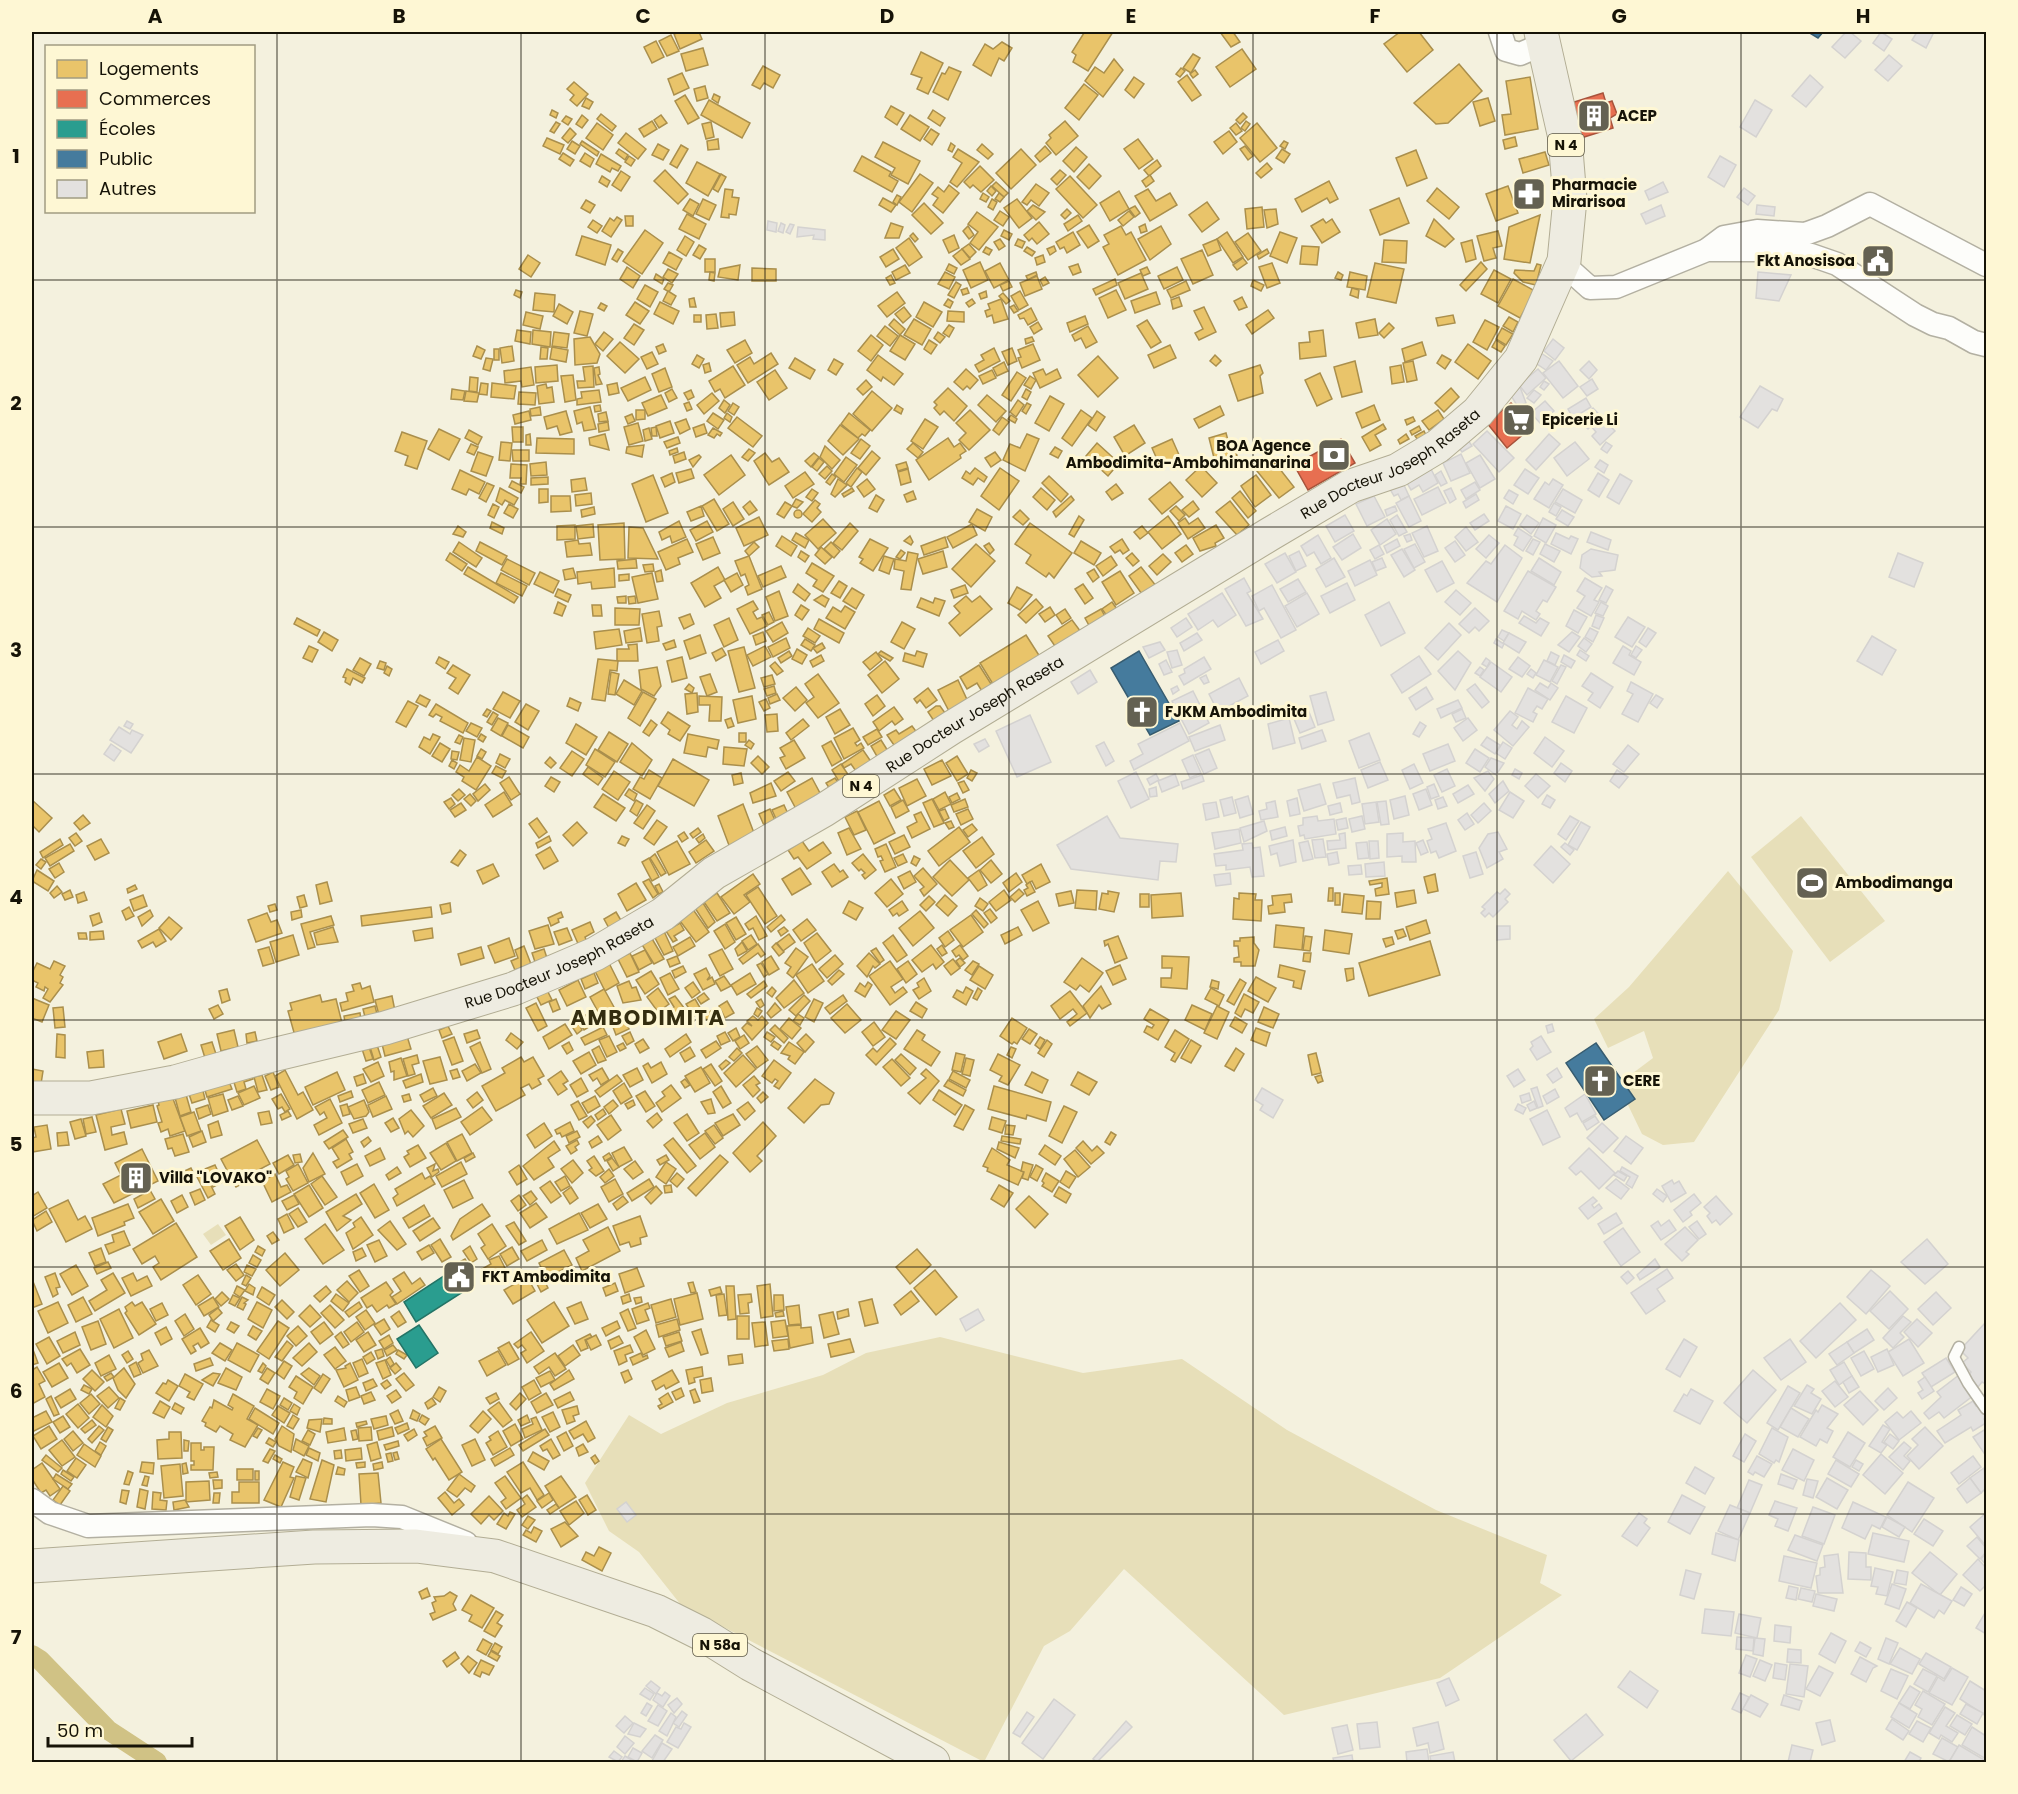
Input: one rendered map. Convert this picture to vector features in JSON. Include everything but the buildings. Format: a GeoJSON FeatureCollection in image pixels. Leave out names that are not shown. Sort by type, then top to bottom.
{"type":"FeatureCollection","features":[{"type":"Feature","properties":{"kind":"main road","name":"Rue Docteur Joseph Raseta"},"geometry":{"type":"LineString","coordinates":[[32,1098],[91,1098],[154,1086],[385,1028],[513,989],[595,954],[663,914],[714,873],[824,810],[951,728],[1270,534],[1351,486],[1398,470],[1438,446],[1478,412],[1521,359],[1564,261],[1570,199],[1567,149],[1542,38]]}},
{"type":"Feature","properties":{"kind":"main road","name":"N 58a"},"geometry":{"type":"LineString","coordinates":[[32,1566],[314,1547],[416,1546],[495,1556],[656,1611],[702,1634],[750,1664],[933,1762]]}},
{"type":"Feature","properties":{"kind":"street"},"geometry":{"type":"LineString","coordinates":[[1500,32],[1506,50],[1520,54],[1542,38]]}},
{"type":"Feature","properties":{"kind":"street"},"geometry":{"type":"LineString","coordinates":[[1564,261],[1571,271],[1590,288],[1616,287],[1707,250],[1724,237],[1757,231],[1805,234],[1827,226],[1870,204],[1986,265]]}},
{"type":"Feature","properties":{"kind":"street"},"geometry":{"type":"LineString","coordinates":[[1707,250],[1777,250],[1811,255],[1837,264],[1924,320],[1986,345]]}},
{"type":"Feature","properties":{"kind":"street"},"geometry":{"type":"LineString","coordinates":[[32,1500],[50,1513],[88,1526],[372,1515],[402,1517],[495,1556]]}},
{"type":"Feature","properties":{"kind":"lane"},"geometry":{"type":"LineString","coordinates":[[1959,1347],[1954,1357],[1986,1409]]}},
{"type":"Feature","properties":{"kind":"shaded area","name":"Ambodimanga"},"geometry":{"type":"Polygon","coordinates":[[[1801,816],[1885,921],[1830,962],[1751,857],[1801,816]]]}},
{"type":"Feature","properties":{"kind":"shaded area"},"geometry":{"type":"Polygon","coordinates":[[[1728,871],[1793,951],[1779,1010],[1694,1142],[1663,1145],[1642,1134],[1628,1105],[1629,1076],[1653,1058],[1644,1031],[1608,1048],[1594,1019],[1629,987],[1728,871]]]}},
{"type":"Feature","properties":{"kind":"shaded area"},"geometry":{"type":"Polygon","coordinates":[[[218,1224],[226,1235],[211,1245],[203,1234],[218,1224]]]}},
{"type":"Feature","properties":{"kind":"shaded area"},"geometry":{"type":"Polygon","coordinates":[[[940,1337],[1083,1373],[1182,1359],[1287,1430],[1436,1510],[1547,1555],[1540,1583],[1562,1595],[1440,1678],[1284,1715],[1124,1569],[1070,1631],[1044,1646],[984,1762],[681,1605],[639,1552],[609,1531],[585,1483],[629,1415],[661,1434],[727,1403],[823,1375],[866,1353],[940,1337]]]}},
{"type":"Feature","properties":{"kind":"waterway"},"geometry":{"type":"LineString","coordinates":[[32,1655],[40,1660],[108,1730],[157,1762]]}},
{"type":"Feature","properties":{"kind":"place","name":"ACEP"},"geometry":{"type":"Point","coordinates":[1594,116]}},
{"type":"Feature","properties":{"kind":"place","name":"Pharmacie Mirarisoa"},"geometry":{"type":"Point","coordinates":[1529,194]}},
{"type":"Feature","properties":{"kind":"place","name":"Fkt Anosisoa"},"geometry":{"type":"Point","coordinates":[1878,261]}},
{"type":"Feature","properties":{"kind":"place","name":"Epicerie Li"},"geometry":{"type":"Point","coordinates":[1519,420]}},
{"type":"Feature","properties":{"kind":"place","name":"BOA Agence Ambodimita-Ambohimanarina"},"geometry":{"type":"Point","coordinates":[1334,455]}},
{"type":"Feature","properties":{"kind":"place","name":"FJKM Ambodimita"},"geometry":{"type":"Point","coordinates":[1142,712]}},
{"type":"Feature","properties":{"kind":"place","name":"Ambodimanga"},"geometry":{"type":"Point","coordinates":[1812,883]}},
{"type":"Feature","properties":{"kind":"place","name":"CERE"},"geometry":{"type":"Point","coordinates":[1600,1081]}},
{"type":"Feature","properties":{"kind":"place","name":"Villa \"LOVAKO\""},"geometry":{"type":"Point","coordinates":[136,1178]}},
{"type":"Feature","properties":{"kind":"place","name":"FKT Ambodimita"},"geometry":{"type":"Point","coordinates":[459,1277]}},
{"type":"Feature","properties":{"kind":"district","name":"AMBODIMITA"},"geometry":{"type":"Point","coordinates":[648,1018]}}]}
